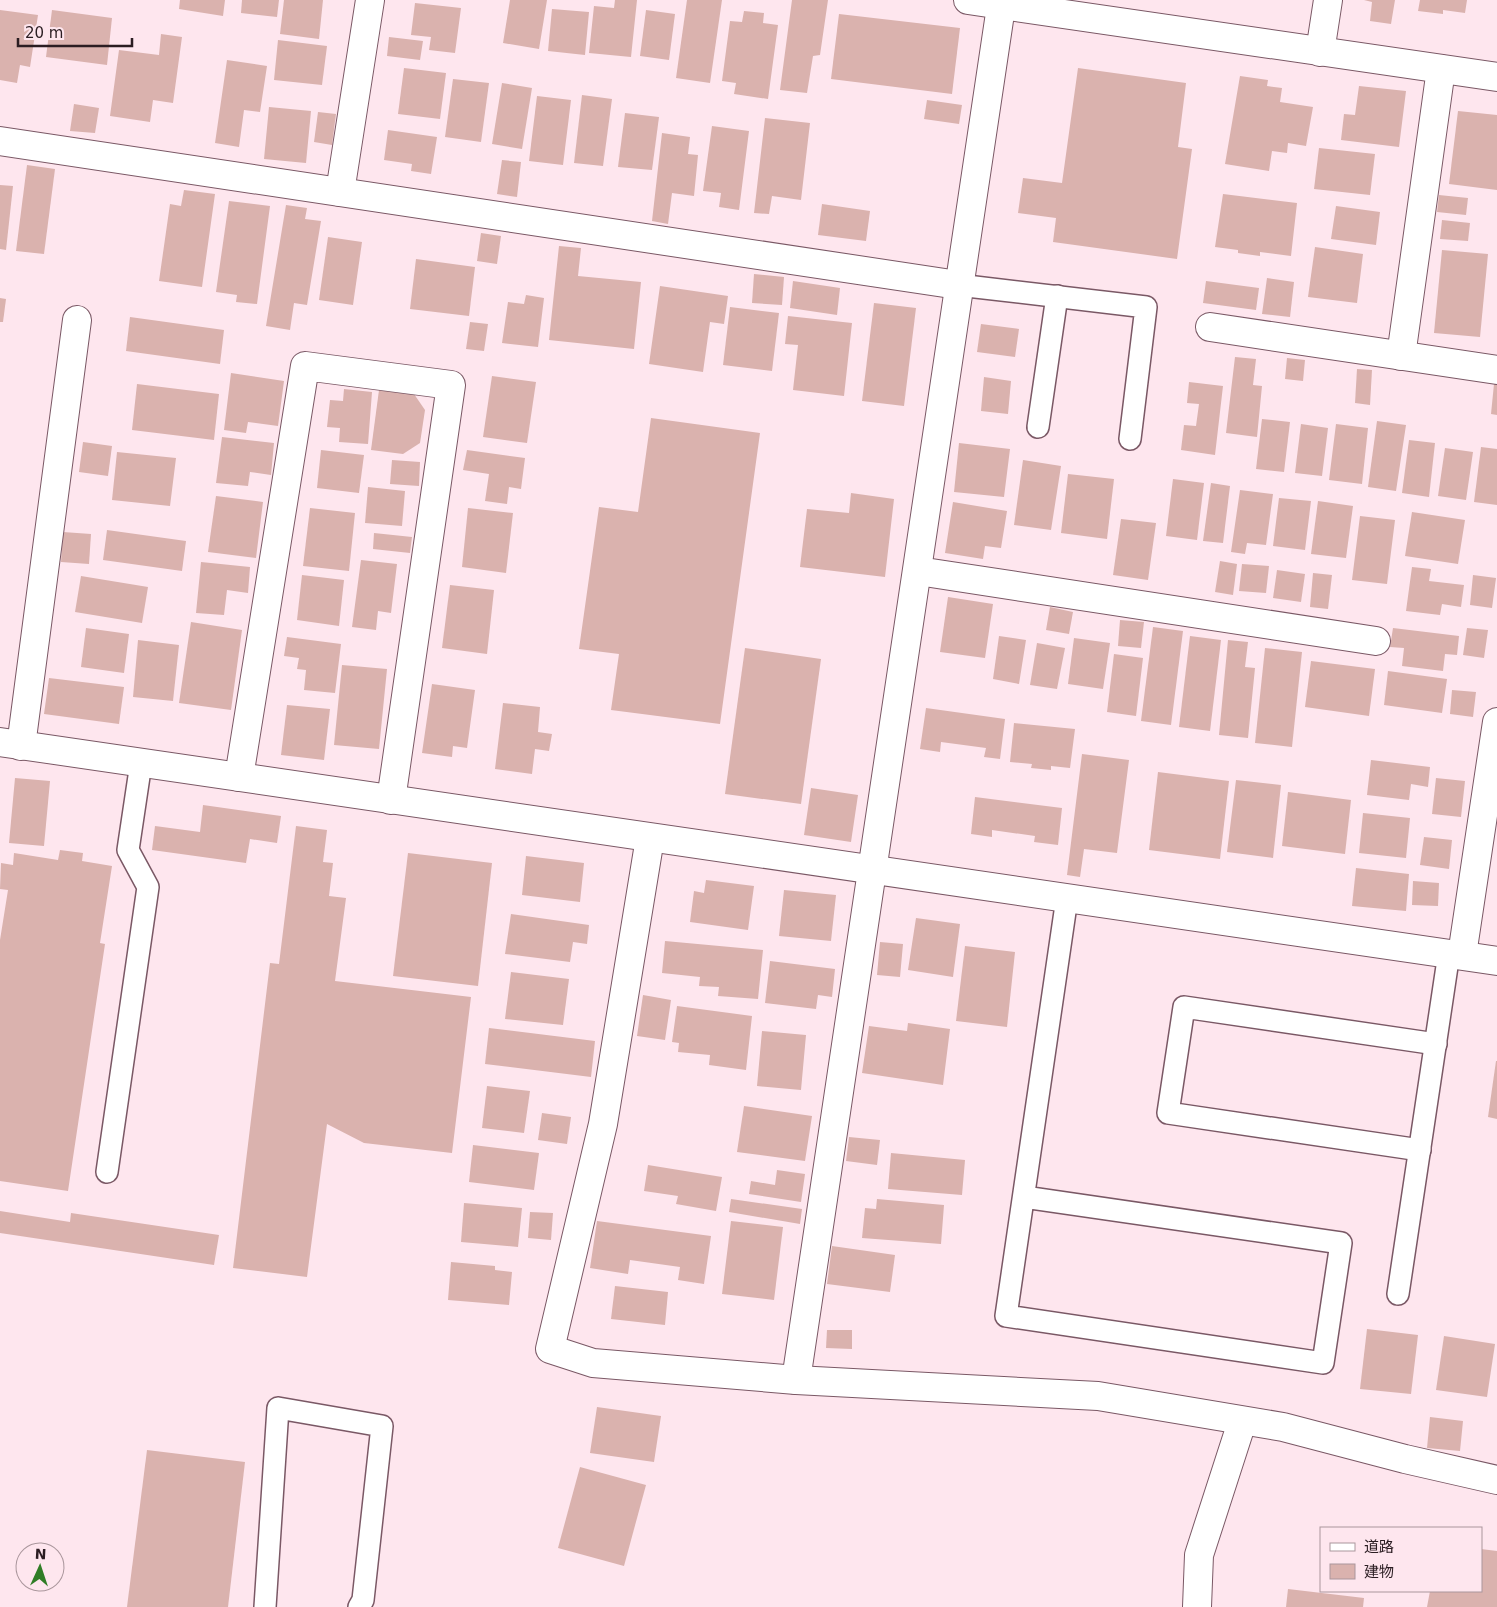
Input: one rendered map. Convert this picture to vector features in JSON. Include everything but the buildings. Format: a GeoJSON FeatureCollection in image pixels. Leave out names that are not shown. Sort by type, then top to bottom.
{"type":"FeatureCollection","features":[{"type":"Feature","properties":{"kind":"street"},"geometry":{"type":"LineString","coordinates":[[340,192],[370,0]]}},
{"type":"Feature","properties":{"kind":"street"},"geometry":{"type":"LineString","coordinates":[[968,0],[1002,2],[1320,52],[1497,77]]}},
{"type":"Feature","properties":{"kind":"street"},"geometry":{"type":"LineString","coordinates":[[1320,52],[1328,0]]}},
{"type":"Feature","properties":{"kind":"street"},"geometry":{"type":"LineString","coordinates":[[796,1380],[918,571],[958,285],[1002,2]]}},
{"type":"Feature","properties":{"kind":"street"},"geometry":{"type":"LineString","coordinates":[[1401,356],[1441,69]]}},
{"type":"Feature","properties":{"kind":"street"},"geometry":{"type":"LineString","coordinates":[[0,141],[958,285]]}},
{"type":"Feature","properties":{"kind":"street"},"geometry":{"type":"LineString","coordinates":[[77,320],[10,744],[1497,960]]}},
{"type":"Feature","properties":{"kind":"street"},"geometry":{"type":"LineString","coordinates":[[1210,327],[1497,370]]}},
{"type":"Feature","properties":{"kind":"street"},"geometry":{"type":"LineString","coordinates":[[239,778],[305,366],[451,385],[391,800]]}},
{"type":"Feature","properties":{"kind":"street"},"geometry":{"type":"LineString","coordinates":[[918,571],[1376,641]]}},
{"type":"Feature","properties":{"kind":"street"},"geometry":{"type":"LineString","coordinates":[[1456,954],[1497,722]]}},
{"type":"Feature","properties":{"kind":"street"},"geometry":{"type":"LineString","coordinates":[[650,838],[603,1124],[550,1349],[593,1363],[796,1380],[1098,1396],[1242,1422],[1283,1427],[1405,1459],[1497,1480]]}},
{"type":"Feature","properties":{"kind":"street"},"geometry":{"type":"LineString","coordinates":[[1197,1607],[1199,1555],[1242,1422]]}},
{"type":"Feature","properties":{"kind":"lane"},"geometry":{"type":"LineString","coordinates":[[958,285],[1146,308],[1130,439]]}},
{"type":"Feature","properties":{"kind":"lane"},"geometry":{"type":"LineString","coordinates":[[1038,427],[1056,296]]}},
{"type":"Feature","properties":{"kind":"lane"},"geometry":{"type":"LineString","coordinates":[[107,1172],[148,886],[128,850],[141,764]]}},
{"type":"Feature","properties":{"kind":"lane"},"geometry":{"type":"LineString","coordinates":[[1024,1197],[1341,1243],[1323,1363],[1006,1316],[1067,898]]}},
{"type":"Feature","properties":{"kind":"lane"},"geometry":{"type":"LineString","coordinates":[[1398,1294],[1436,1044],[1456,954]]}},
{"type":"Feature","properties":{"kind":"lane"},"geometry":{"type":"LineString","coordinates":[[1420,1150],[1168,1113],[1184,1007],[1436,1044]]}},
{"type":"Feature","properties":{"kind":"lane"},"geometry":{"type":"LineString","coordinates":[[265,1607],[278,1408],[382,1426],[363,1600],[358,1607]]}}]}
